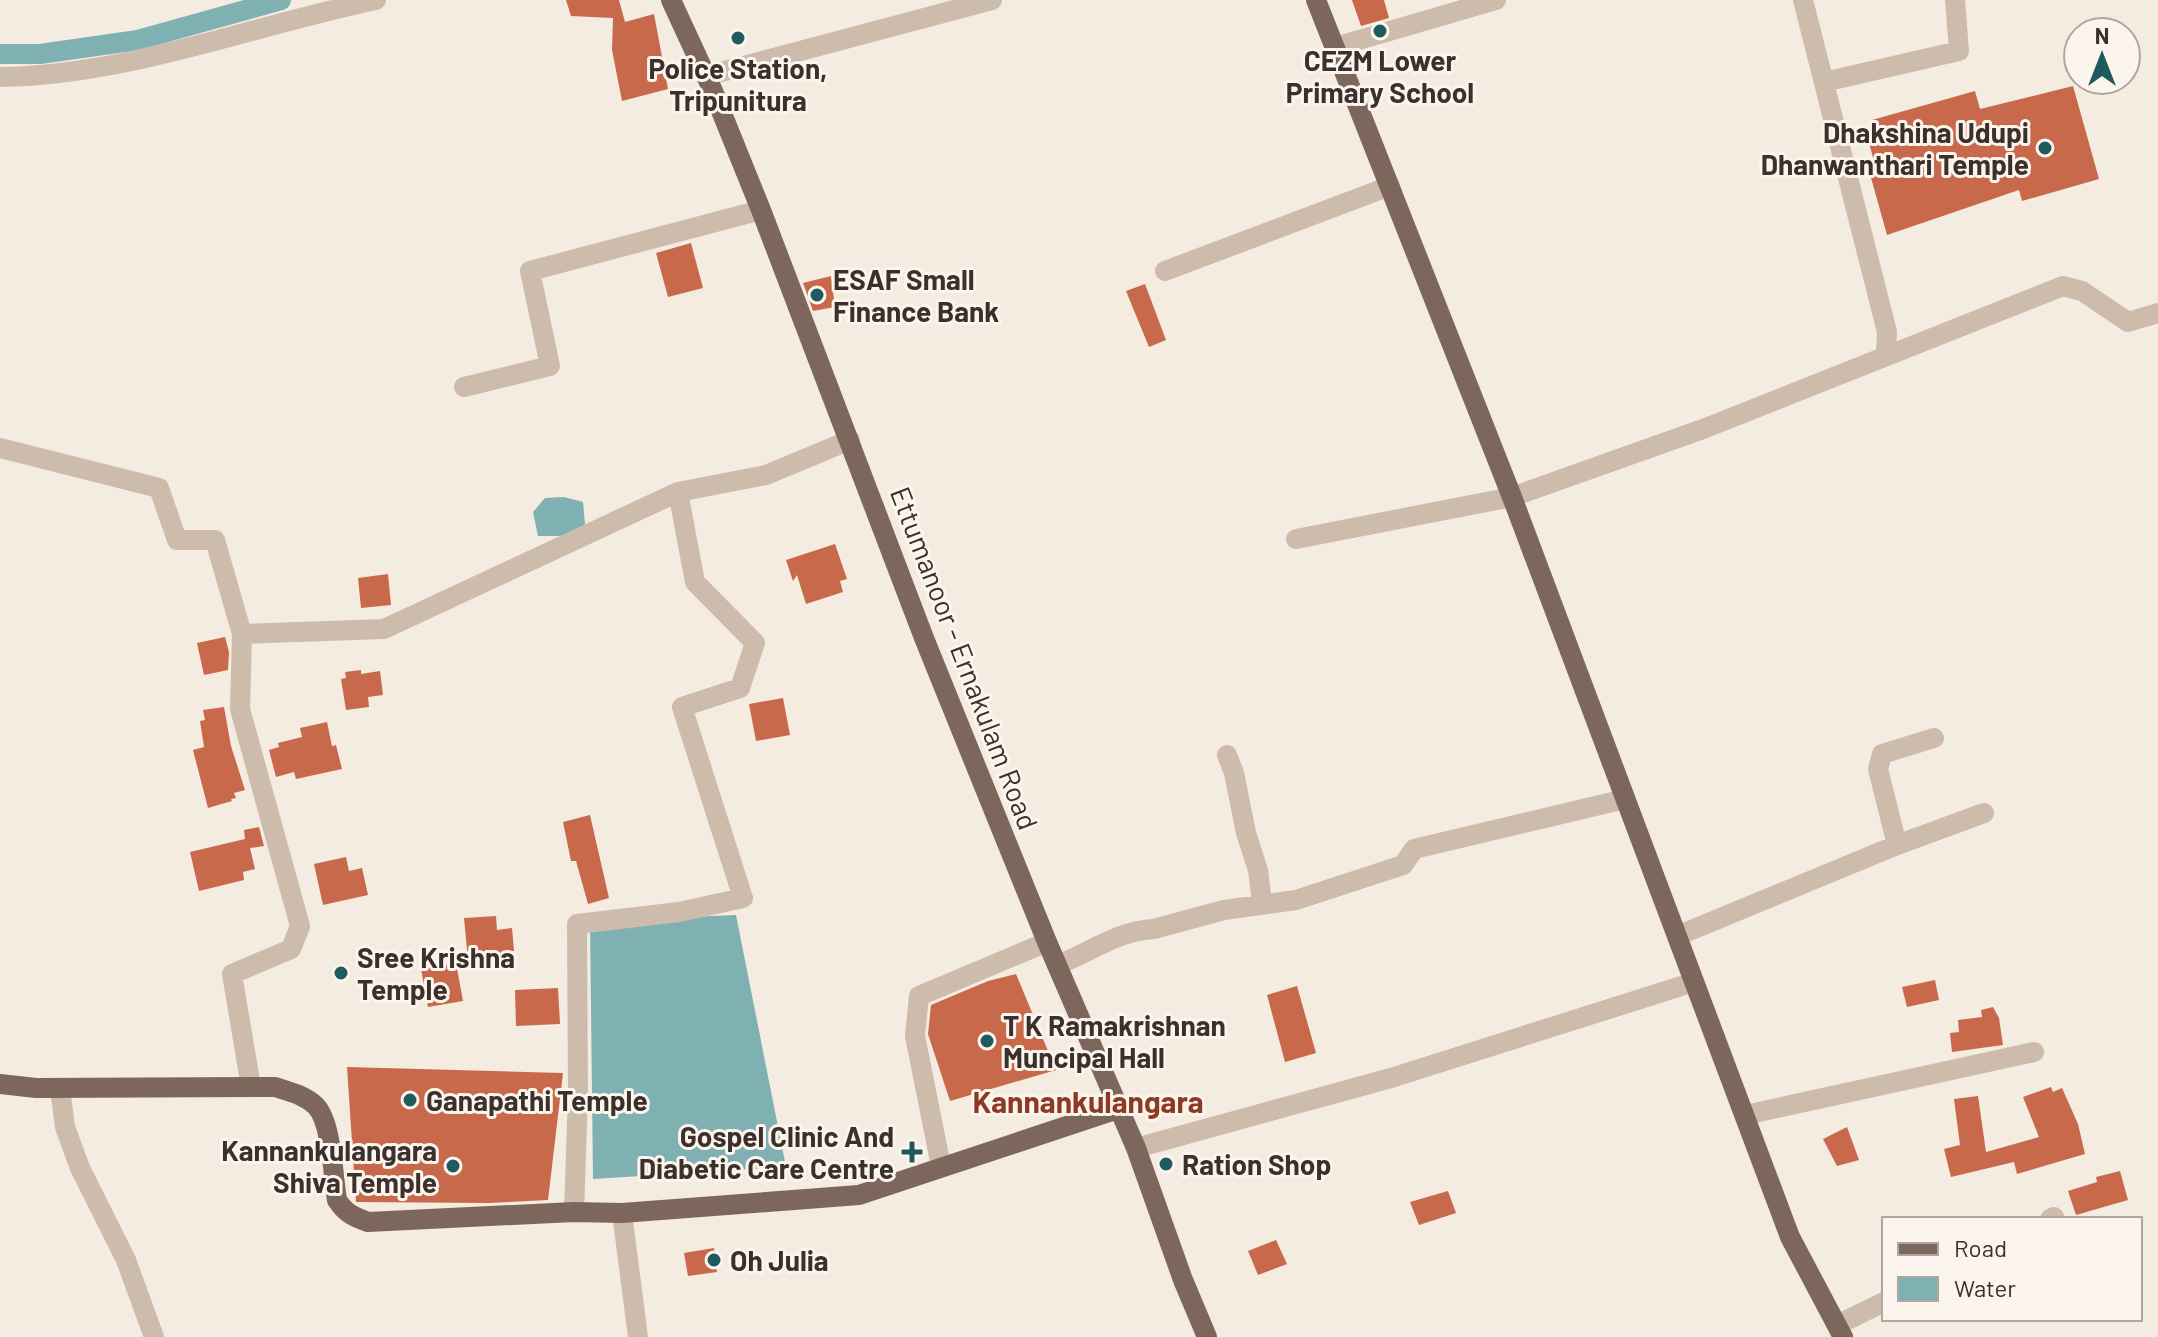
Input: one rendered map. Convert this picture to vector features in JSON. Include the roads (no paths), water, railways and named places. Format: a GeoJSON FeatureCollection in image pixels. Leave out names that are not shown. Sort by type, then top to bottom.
{"type":"FeatureCollection","features":[{"type":"Feature","properties":{"kind":"main road","name":"Ettumanoor - Ernakulam Road"},"geometry":{"type":"LineString","coordinates":[[671,0],[761,210],[924,638],[1047,942],[1136,1148],[1183,1280],[1207,1337]]}},
{"type":"Feature","properties":{"kind":"main road"},"geometry":{"type":"LineString","coordinates":[[1316,0],[1512,497],[1790,1237],[1840,1331]]}},
{"type":"Feature","properties":{"kind":"main road"},"geometry":{"type":"LineString","coordinates":[[0,1084],[60,1088],[275,1087],[301,1095],[317,1108],[325,1122],[337,1200],[343,1210],[368,1222],[574,1212],[622,1213],[859,1195],[1118,1109]]}},
{"type":"Feature","properties":{"kind":"street"},"geometry":{"type":"LineString","coordinates":[[0,77],[69,73],[122,63],[376,0]]}},
{"type":"Feature","properties":{"kind":"street"},"geometry":{"type":"LineString","coordinates":[[706,76],[992,0]]}},
{"type":"Feature","properties":{"kind":"street"},"geometry":{"type":"LineString","coordinates":[[1335,47],[1496,0]]}},
{"type":"Feature","properties":{"kind":"street"},"geometry":{"type":"LineString","coordinates":[[1803,0],[1887,332],[1886,354]]}},
{"type":"Feature","properties":{"kind":"street"},"geometry":{"type":"LineString","coordinates":[[1824,82],[1959,51],[1955,0]]}},
{"type":"Feature","properties":{"kind":"street"},"geometry":{"type":"LineString","coordinates":[[1165,271],[1390,186]]}},
{"type":"Feature","properties":{"kind":"street"},"geometry":{"type":"LineString","coordinates":[[464,387],[550,366],[530,271],[761,210]]}},
{"type":"Feature","properties":{"kind":"street"},"geometry":{"type":"LineString","coordinates":[[1296,539],[1512,497],[1703,429],[2063,286],[2082,291],[2128,322],[2158,313]]}},
{"type":"Feature","properties":{"kind":"street"},"geometry":{"type":"LineString","coordinates":[[242,634],[384,629],[678,492],[766,475],[850,440]]}},
{"type":"Feature","properties":{"kind":"street"},"geometry":{"type":"LineString","coordinates":[[0,448],[159,488],[177,540],[215,540],[242,634],[240,709],[300,926],[291,949],[232,974],[251,1087]]}},
{"type":"Feature","properties":{"kind":"street"},"geometry":{"type":"LineString","coordinates":[[574,1212],[578,1095],[577,924],[679,912],[743,898],[682,707],[740,688],[755,643],[695,582],[678,492]]}},
{"type":"Feature","properties":{"kind":"street"},"geometry":{"type":"LineString","coordinates":[[1897,845],[1878,769],[1882,754],[1934,738]]}},
{"type":"Feature","properties":{"kind":"street"},"geometry":{"type":"LineString","coordinates":[[1227,755],[1258,870],[1262,903]]}},
{"type":"Feature","properties":{"kind":"street"},"geometry":{"type":"LineString","coordinates":[[1057,965],[1079,957],[1087,949],[1138,930],[1154,929],[1262,903],[1296,900],[1403,865],[1414,849],[1625,799]]}},
{"type":"Feature","properties":{"kind":"street"},"geometry":{"type":"LineString","coordinates":[[1677,936],[1897,845],[1984,813]]}},
{"type":"Feature","properties":{"kind":"street"},"geometry":{"type":"LineString","coordinates":[[941,1166],[915,1036],[919,996],[1047,942]]}},
{"type":"Feature","properties":{"kind":"street"},"geometry":{"type":"LineString","coordinates":[[1136,1148],[1391,1078],[1694,982]]}},
{"type":"Feature","properties":{"kind":"street"},"geometry":{"type":"LineString","coordinates":[[1745,1115],[2034,1052]]}},
{"type":"Feature","properties":{"kind":"street"},"geometry":{"type":"LineString","coordinates":[[60,1088],[65,1127],[75,1154],[126,1260],[154,1337]]}},
{"type":"Feature","properties":{"kind":"street"},"geometry":{"type":"LineString","coordinates":[[622,1213],[638,1337]]}},
{"type":"Feature","properties":{"kind":"street"},"geometry":{"type":"LineString","coordinates":[[1840,1331],[1882,1303]]}},
{"type":"Feature","properties":{"kind":"water"},"geometry":{"type":"Polygon","coordinates":[[[564,497],[583,502],[585,524],[568,536],[538,536],[533,512],[545,498],[564,497]]]}},
{"type":"Feature","properties":{"kind":"water"},"geometry":{"type":"Polygon","coordinates":[[[736,915],[786,1167],[593,1179],[590,921],[736,915]]]}},
{"type":"Feature","properties":{"kind":"waterway"},"geometry":{"type":"LineString","coordinates":[[0,54],[40,54],[138,40],[281,0]]}},
{"type":"Feature","properties":{"kind":"place","name":"CEZM Lower Primary School"},"geometry":{"type":"Point","coordinates":[1380,31]}},
{"type":"Feature","properties":{"kind":"place","name":"Police Station, Tripunitura"},"geometry":{"type":"Point","coordinates":[738,38]}},
{"type":"Feature","properties":{"kind":"place","name":"Dhakshina Udupi Dhanwanthari Temple"},"geometry":{"type":"Point","coordinates":[2045,148]}},
{"type":"Feature","properties":{"kind":"place","name":"ESAF Small Finance Bank"},"geometry":{"type":"Point","coordinates":[817,295]}},
{"type":"Feature","properties":{"kind":"place","name":"Sree Krishna Temple"},"geometry":{"type":"Point","coordinates":[341,973]}},
{"type":"Feature","properties":{"kind":"place","name":"T K Ramakrishnan Muncipal Hall"},"geometry":{"type":"Point","coordinates":[987,1041]}},
{"type":"Feature","properties":{"kind":"place","name":"Ganapathi Temple"},"geometry":{"type":"Point","coordinates":[410,1100]}},
{"type":"Feature","properties":{"kind":"place","name":"Gospel Clinic And Diabetic Care Centre"},"geometry":{"type":"Point","coordinates":[912,1152]}},
{"type":"Feature","properties":{"kind":"place","name":"Ration Shop"},"geometry":{"type":"Point","coordinates":[1166,1164]}},
{"type":"Feature","properties":{"kind":"place","name":"Kannankulangara Shiva Temple"},"geometry":{"type":"Point","coordinates":[453,1166]}},
{"type":"Feature","properties":{"kind":"place","name":"Oh Julia"},"geometry":{"type":"Point","coordinates":[714,1260]}},
{"type":"Feature","properties":{"kind":"district","name":"Kannankulangara"},"geometry":{"type":"Point","coordinates":[1088,1101]}}]}
